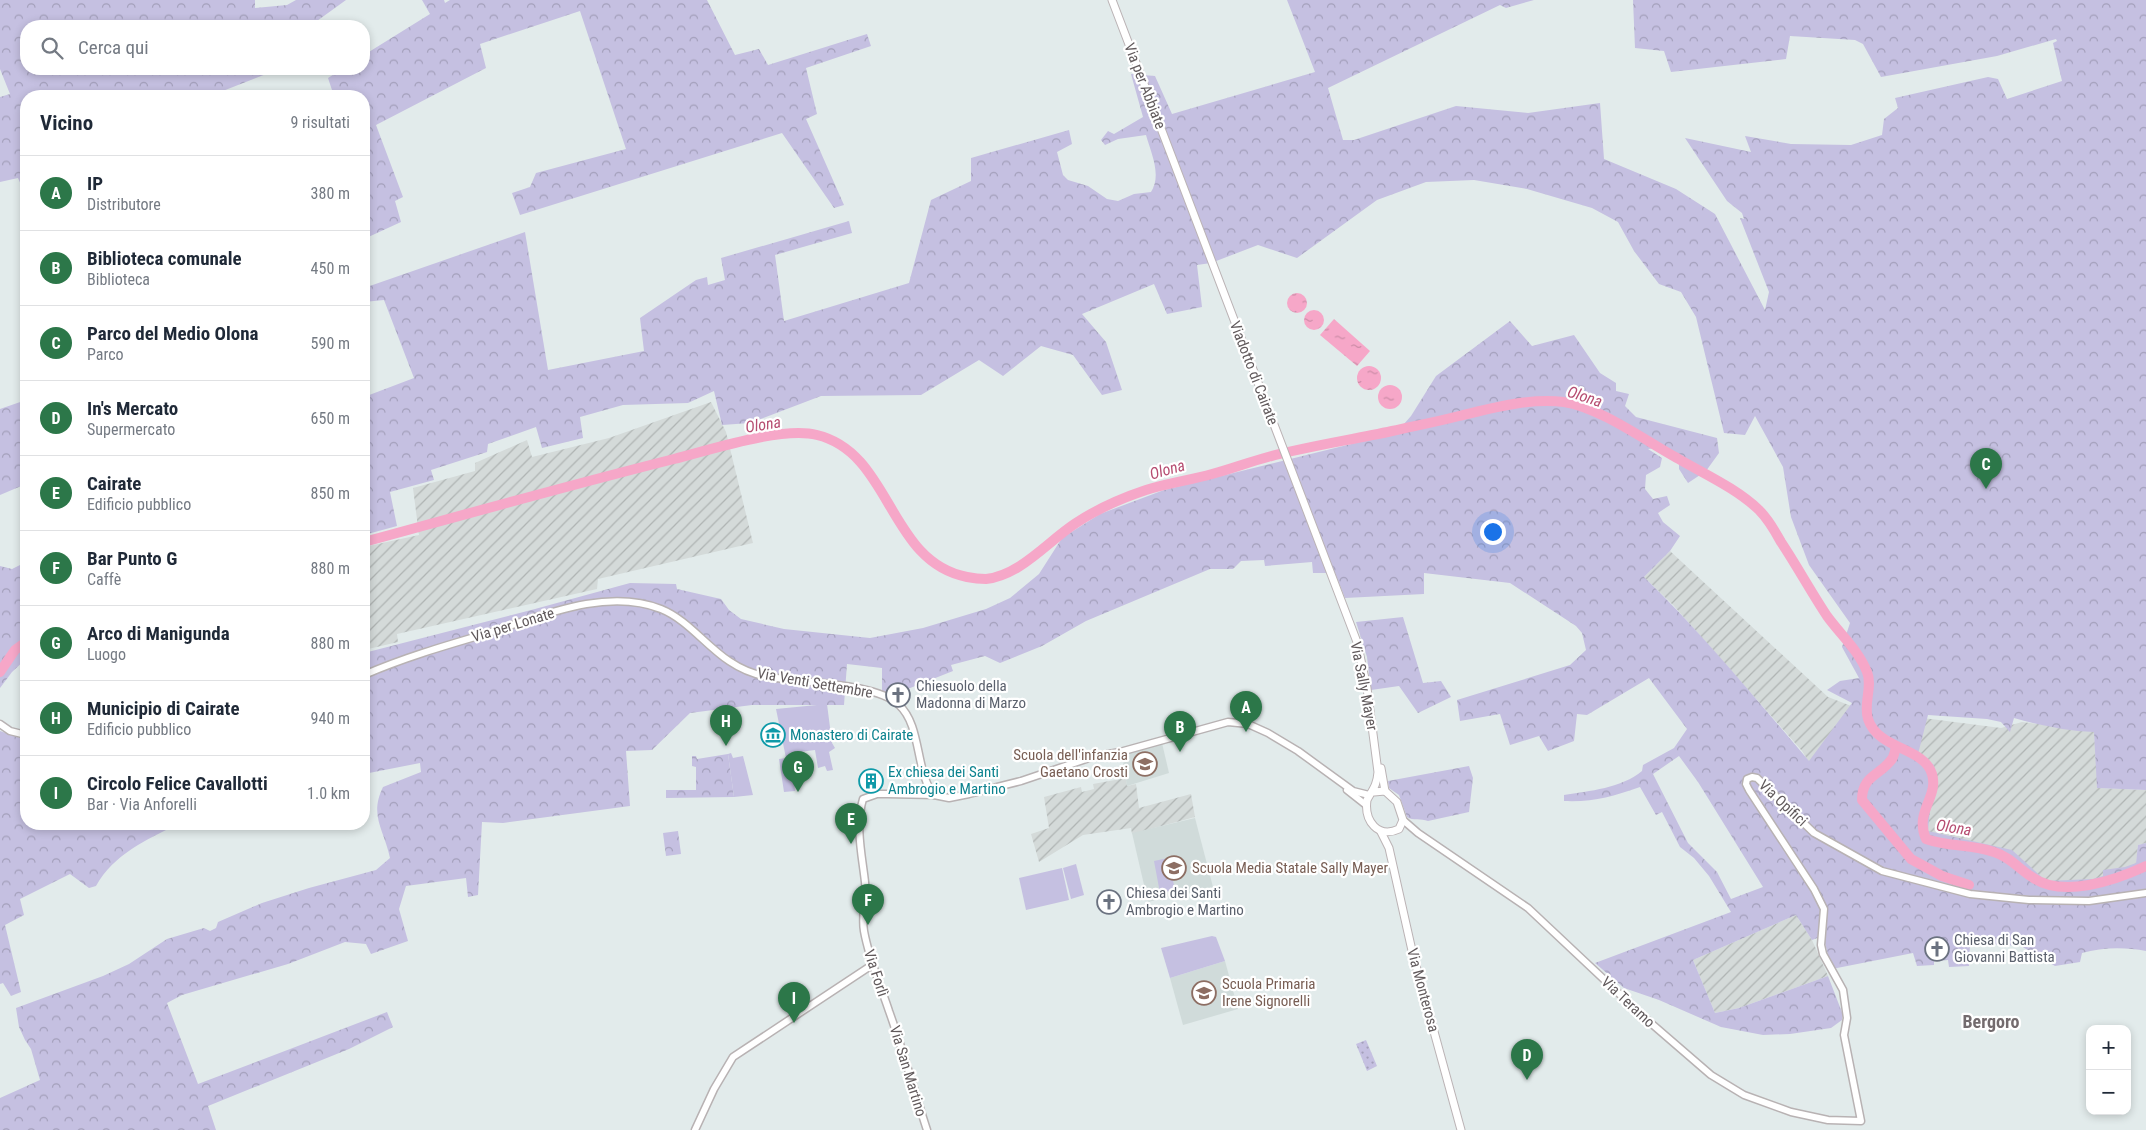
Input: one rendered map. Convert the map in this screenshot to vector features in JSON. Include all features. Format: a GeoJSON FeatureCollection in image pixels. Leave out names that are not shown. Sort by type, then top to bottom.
{"type":"FeatureCollection","features":[{"type":"Feature","properties":{"kind":"main road","name":"Via per Abbiate"},"geometry":{"type":"LineString","coordinates":[[1112,0],[1178,173]]}},
{"type":"Feature","properties":{"kind":"main road","name":"Viadotto di Cairate"},"geometry":{"type":"LineString","coordinates":[[1178,173],[1331,572]]}},
{"type":"Feature","properties":{"kind":"main road","name":"Via Sally Mayer"},"geometry":{"type":"LineString","coordinates":[[1331,572],[1361,657],[1375,744],[1378,781],[1371,794]]}},
{"type":"Feature","properties":{"kind":"main road","name":"Via Sally Mayer"},"geometry":{"type":"LineString","coordinates":[[1375,744],[1379,754],[1385,791]]}},
{"type":"Feature","properties":{"kind":"main road"},"geometry":{"type":"LineString","coordinates":[[1385,791],[1397,802],[1403,820],[1399,829],[1391,833],[1382,832],[1369,818],[1366,805],[1371,794],[1385,791]]}},
{"type":"Feature","properties":{"kind":"main road","name":"Via Monterosa"},"geometry":{"type":"LineString","coordinates":[[1382,832],[1389,848],[1413,956],[1462,1130]]}},
{"type":"Feature","properties":{"kind":"main road","name":"Via Monterosa"},"geometry":{"type":"LineString","coordinates":[[1389,848],[1391,833]]}},
{"type":"Feature","properties":{"kind":"street","name":"Via per Lonate"},"geometry":{"type":"LineString","coordinates":[[370,673],[405,658],[580,606],[607,602],[634,602],[649,604],[667,611]]}},
{"type":"Feature","properties":{"kind":"street","name":"Via Venti Settembre"},"geometry":{"type":"LineString","coordinates":[[667,611],[720,655],[762,676],[850,687],[881,695],[899,704],[909,719],[927,782],[934,795]]}},
{"type":"Feature","properties":{"kind":"street"},"geometry":{"type":"LineString","coordinates":[[919,794],[949,798],[969,794],[1092,758],[1228,722],[1248,724],[1279,739],[1353,791],[1371,794]]}},
{"type":"Feature","properties":{"kind":"street"},"geometry":{"type":"LineString","coordinates":[[0,724],[10,731],[20,734]]}},
{"type":"Feature","properties":{"kind":"street","name":"Via Opifici"},"geometry":{"type":"LineString","coordinates":[[1861,1121],[1844,1035],[1847,1018],[1843,990],[1823,954],[1821,945],[1824,909],[1814,889],[1749,790],[1746,784],[1747,779],[1752,777],[1758,778],[1814,832],[1873,867],[1941,888],[1970,894],[2051,902],[2089,901],[2146,893]]}},
{"type":"Feature","properties":{"kind":"street"},"geometry":{"type":"LineString","coordinates":[[1340,781],[1347,790],[1366,805]]}},
{"type":"Feature","properties":{"kind":"street"},"geometry":{"type":"LineString","coordinates":[[919,794],[927,785],[927,782]]}},
{"type":"Feature","properties":{"kind":"street","name":"Via Forlì"},"geometry":{"type":"LineString","coordinates":[[890,1011],[872,966],[864,934],[866,889],[860,839],[860,809],[863,799],[877,794],[919,794]]}},
{"type":"Feature","properties":{"kind":"street","name":"Via Teramo"},"geometry":{"type":"LineString","coordinates":[[1403,820],[1418,833],[1528,908],[1645,1018],[1711,1075],[1744,1095],[1791,1112],[1828,1120],[1861,1121]]}},
{"type":"Feature","properties":{"kind":"street","name":"Via Teramo"},"geometry":{"type":"LineString","coordinates":[[1399,829],[1418,833]]}},
{"type":"Feature","properties":{"kind":"street"},"geometry":{"type":"LineString","coordinates":[[696,1130],[714,1089],[733,1057],[872,966]]}},
{"type":"Feature","properties":{"kind":"street","name":"Via San Martino"},"geometry":{"type":"LineString","coordinates":[[890,1011],[927,1130]]}},
{"type":"Feature","properties":{"kind":"shaded area"},"geometry":{"type":"Polygon","coordinates":[[[711,402],[726,432],[753,543],[598,579],[597,589],[397,634],[398,642],[370,649],[370,546],[419,535],[413,488],[475,471],[475,463],[527,440],[532,457],[609,438],[711,402]]]}},
{"type":"Feature","properties":{"kind":"shaded area"},"geometry":{"type":"Polygon","coordinates":[[[1670,551],[1828,697],[1859,709],[2001,728],[2022,722],[2094,731],[2098,788],[2146,790],[2146,843],[2138,845],[2136,866],[2103,879],[2044,882],[1842,815],[1802,751],[1673,605],[1644,577],[1670,551]]]}},
{"type":"Feature","properties":{"kind":"shaded area","name":"Scuola dell'infanzia Gaetano Crosti"},"geometry":{"type":"Polygon","coordinates":[[[1162,743],[1169,773],[1127,786],[1122,755],[1162,743]]]}},
{"type":"Feature","properties":{"kind":"shaded area"},"geometry":{"type":"Polygon","coordinates":[[[1126,778],[1127,786],[1136,784],[1139,808],[1191,794],[1195,817],[1132,834],[1131,828],[1083,835],[1039,862],[1031,834],[1049,828],[1044,797],[1081,787],[1082,792],[1094,789],[1093,784],[1126,778]]]}},
{"type":"Feature","properties":{"kind":"shaded area","name":"Scuola Media Statale Sally Mayer"},"geometry":{"type":"Polygon","coordinates":[[[1195,818],[1213,887],[1148,902],[1132,833],[1195,818]]]}},
{"type":"Feature","properties":{"kind":"shaded area"},"geometry":{"type":"Polygon","coordinates":[[[1796,915],[1812,940],[1828,976],[1739,1008],[1715,1013],[1693,960],[1796,915]]]}},
{"type":"Feature","properties":{"kind":"shaded area","name":"Scuola Primaria Irene Signorelli"},"geometry":{"type":"Polygon","coordinates":[[[1225,961],[1238,1009],[1183,1025],[1170,978],[1225,961]]]}},
{"type":"Feature","properties":{"kind":"green space"},"geometry":{"type":"Polygon","coordinates":[[[0,0],[255,0],[255,8],[287,5],[296,0],[346,0],[318,20],[20,20],[20,75],[264,75],[225,90],[20,90],[20,182],[18,178],[0,182],[0,97],[10,94],[0,69],[0,0]]]}},
{"type":"Feature","properties":{"kind":"green space"},"geometry":{"type":"Polygon","coordinates":[[[422,0],[444,0],[445,3],[450,0],[707,0],[735,55],[759,49],[768,65],[867,34],[871,46],[806,68],[817,114],[806,119],[844,205],[834,208],[782,133],[520,215],[512,193],[530,187],[536,173],[626,149],[580,11],[480,44],[486,68],[376,125],[403,197],[395,201],[401,222],[370,236],[370,90],[332,90],[328,78],[333,75],[370,75],[370,51],[430,14],[422,0]]]}},
{"type":"Feature","properties":{"kind":"green space"},"geometry":{"type":"Polygon","coordinates":[[[1287,0],[1534,0],[1506,8],[1500,5],[1328,88],[1343,140],[1354,140],[1456,106],[1528,113],[1600,103],[1604,159],[1676,189],[1715,214],[1765,310],[1769,292],[1740,218],[1744,219],[1742,213],[1727,201],[1685,138],[1751,152],[1745,136],[1791,144],[1851,145],[1882,135],[1884,119],[1898,108],[1895,98],[1988,77],[1998,79],[2007,99],[2062,81],[2053,43],[2057,41],[2056,39],[1997,56],[1881,77],[1863,44],[1855,40],[1790,36],[1786,59],[1671,72],[1664,51],[1635,48],[1633,0],[2146,0],[2146,790],[2097,788],[2094,732],[2053,727],[2014,718],[2010,732],[2001,722],[1987,719],[1928,715],[1918,754],[1934,765],[1928,831],[2012,850],[2046,881],[2093,879],[2103,876],[2103,870],[2125,867],[2136,863],[2138,845],[2146,843],[2146,951],[2122,948],[2098,950],[2082,953],[2080,962],[2055,966],[2021,946],[1970,943],[1969,966],[1949,967],[1948,960],[1934,961],[1934,965],[1917,966],[1913,953],[1832,969],[1823,936],[1812,940],[1796,915],[1693,960],[1715,1013],[1739,1008],[1828,976],[1843,1015],[1842,1020],[1831,1028],[1790,1034],[1763,1035],[1721,1027],[1659,1000],[1624,988],[1595,963],[1731,912],[1709,876],[1694,858],[1680,847],[1662,812],[1656,815],[1640,787],[1603,798],[1585,801],[1564,801],[1564,795],[1605,788],[1634,777],[1642,771],[1643,765],[1674,748],[1687,729],[1649,678],[1587,715],[1577,714],[1574,741],[1548,751],[1539,736],[1510,745],[1500,714],[1460,721],[1457,700],[1570,665],[1586,650],[1582,633],[1576,626],[1510,583],[1424,573],[1424,594],[1345,598],[1335,573],[1313,573],[1312,562],[1265,566],[1264,560],[1241,561],[1233,569],[1210,569],[1086,621],[1042,646],[1000,663],[985,656],[951,665],[953,671],[890,696],[882,692],[882,668],[847,664],[844,705],[752,705],[690,713],[652,750],[626,751],[630,806],[503,823],[482,822],[478,895],[468,897],[466,878],[406,886],[399,909],[408,941],[371,954],[366,944],[345,942],[288,964],[182,995],[167,1003],[198,1084],[387,1012],[393,1027],[349,1049],[208,1106],[216,1130],[0,1130],[0,1098],[40,1080],[31,1049],[19,1027],[16,1008],[103,976],[129,964],[167,939],[204,928],[210,931],[216,928],[218,922],[262,903],[376,870],[390,858],[377,815],[379,797],[383,787],[421,772],[420,763],[370,773],[370,651],[630,583],[676,584],[677,589],[721,599],[729,610],[741,619],[784,629],[870,638],[923,628],[986,609],[1010,598],[1039,574],[1062,538],[1100,514],[1164,490],[1396,433],[1411,416],[1436,376],[1510,321],[1532,346],[1574,335],[1600,373],[1616,383],[1616,391],[1629,394],[1625,406],[1636,417],[1717,438],[1719,453],[1706,471],[1688,483],[1679,469],[1679,457],[1664,447],[1648,449],[1662,458],[1660,467],[1646,475],[1645,489],[1653,499],[1667,496],[1670,505],[1658,513],[1663,522],[1680,536],[1670,551],[1644,577],[1708,644],[1809,761],[1852,703],[1827,690],[1840,681],[1859,678],[1842,647],[1850,623],[1809,565],[1791,517],[1783,467],[1755,416],[1745,435],[1724,433],[1696,317],[1681,292],[1659,284],[1634,251],[1618,222],[1592,208],[1527,189],[1474,180],[1426,182],[1377,200],[1297,258],[1258,245],[1211,263],[1197,265],[1202,307],[1167,314],[1154,284],[1082,314],[1106,342],[1122,390],[1102,395],[1073,355],[1041,346],[1003,376],[979,360],[921,395],[821,396],[750,423],[722,425],[714,391],[688,403],[623,405],[580,417],[583,438],[542,448],[536,427],[488,444],[487,452],[431,470],[434,480],[390,492],[397,526],[370,533],[370,395],[414,378],[384,300],[370,301],[370,286],[525,232],[548,370],[644,351],[640,318],[696,280],[707,277],[708,285],[725,280],[721,258],[849,221],[852,233],[775,255],[784,321],[909,283],[931,200],[971,181],[971,158],[1069,130],[1072,144],[1057,152],[1063,175],[1068,180],[1088,186],[1107,199],[1118,201],[1134,194],[1151,192],[1156,178],[1156,171],[1146,135],[1118,139],[1105,145],[1101,140],[1108,131],[1114,134],[1143,117],[1131,74],[1155,76],[1172,114],[1315,72],[1287,0]],[[1679,756],[1653,774],[1688,843],[1717,872],[1731,899],[1763,887],[1698,782],[1679,756]]]}},
{"type":"Feature","properties":{"kind":"green space"},"geometry":{"type":"Polygon","coordinates":[[[20,402],[20,487],[0,495],[0,409],[20,402]]]}},
{"type":"Feature","properties":{"kind":"green space"},"geometry":{"type":"Polygon","coordinates":[[[20,565],[20,665],[0,688],[0,566],[12,569],[20,565]]]}},
{"type":"Feature","properties":{"kind":"green space"},"geometry":{"type":"Polygon","coordinates":[[[1403,617],[1423,683],[1441,681],[1451,697],[1418,713],[1399,686],[1371,690],[1367,657],[1356,622],[1403,617]]]}},
{"type":"Feature","properties":{"kind":"green space"},"geometry":{"type":"Polygon","coordinates":[[[827,704],[832,743],[835,748],[829,752],[833,770],[827,771],[825,766],[818,768],[815,750],[792,753],[795,791],[784,792],[779,759],[786,758],[776,709],[827,704]]]}},
{"type":"Feature","properties":{"kind":"green space"},"geometry":{"type":"Polygon","coordinates":[[[0,731],[20,738],[20,830],[166,830],[143,842],[121,857],[103,875],[96,886],[89,888],[70,874],[20,899],[24,915],[5,925],[21,992],[11,996],[3,983],[0,984],[0,731]]]}},
{"type":"Feature","properties":{"kind":"green space"},"geometry":{"type":"Polygon","coordinates":[[[731,753],[733,758],[743,756],[753,795],[734,797],[728,754],[731,753]]]}},
{"type":"Feature","properties":{"kind":"green space"},"geometry":{"type":"Polygon","coordinates":[[[728,754],[734,797],[666,798],[666,790],[696,790],[696,767],[692,766],[692,756],[696,756],[697,759],[728,754]]]}},
{"type":"Feature","properties":{"kind":"green space"},"geometry":{"type":"Polygon","coordinates":[[[1469,766],[1473,778],[1469,812],[1428,821],[1409,818],[1399,795],[1389,788],[1388,781],[1469,766]]]}},
{"type":"Feature","properties":{"kind":"green space"},"geometry":{"type":"Polygon","coordinates":[[[678,831],[681,854],[666,856],[663,833],[678,831]]]}},
{"type":"Feature","properties":{"kind":"green space"},"geometry":{"type":"Polygon","coordinates":[[[1168,858],[1175,890],[1160,893],[1154,861],[1168,858]]]}},
{"type":"Feature","properties":{"kind":"green space"},"geometry":{"type":"Polygon","coordinates":[[[1076,864],[1084,895],[1071,899],[1063,868],[1076,864]]]}},
{"type":"Feature","properties":{"kind":"green space"},"geometry":{"type":"Polygon","coordinates":[[[1062,868],[1069,900],[1026,910],[1019,878],[1062,868]]]}},
{"type":"Feature","properties":{"kind":"green space"},"geometry":{"type":"Polygon","coordinates":[[[1212,936],[1216,937],[1225,961],[1170,978],[1161,948],[1212,936]]]}},
{"type":"Feature","properties":{"kind":"green space"},"geometry":{"type":"Polygon","coordinates":[[[1366,1040],[1377,1066],[1367,1071],[1356,1044],[1366,1040]]]}},
{"type":"Feature","properties":{"kind":"water"},"geometry":{"type":"Polygon","coordinates":[[[1297,293],[1304,296],[1307,303],[1304,310],[1297,313],[1290,310],[1287,303],[1290,296],[1297,293]]]}},
{"type":"Feature","properties":{"kind":"water"},"geometry":{"type":"Polygon","coordinates":[[[1314,310],[1321,313],[1324,320],[1321,327],[1314,330],[1307,327],[1304,320],[1307,313],[1314,310]]]}},
{"type":"Feature","properties":{"kind":"water"},"geometry":{"type":"Polygon","coordinates":[[[1334,319],[1370,351],[1357,366],[1320,335],[1334,319]]]}},
{"type":"Feature","properties":{"kind":"water"},"geometry":{"type":"Polygon","coordinates":[[[1369,366],[1378,369],[1381,378],[1378,387],[1369,390],[1360,387],[1357,378],[1360,369],[1369,366]]]}},
{"type":"Feature","properties":{"kind":"water"},"geometry":{"type":"Polygon","coordinates":[[[1390,385],[1399,388],[1402,397],[1399,406],[1390,409],[1381,406],[1378,397],[1381,388],[1390,385]]]}},
{"type":"Feature","properties":{"kind":"waterway","name":"Olona"},"geometry":{"type":"LineString","coordinates":[[370,540],[746,440],[802,433],[817,435],[842,446],[861,463],[921,551],[941,567],[967,577],[986,579],[1011,571],[1092,513],[1146,490],[1212,474],[1283,453],[1498,407],[1537,401],[1564,402],[1578,405],[1607,417],[1730,488],[1750,502],[1765,517],[1827,616],[1864,664],[1869,677],[1867,713],[1873,729],[1881,737],[1920,758],[1932,774],[1932,790],[1923,821],[1926,839],[1934,842],[1986,849],[2000,854],[2032,877],[2058,887],[2089,885],[2120,877],[2146,866]]}},
{"type":"Feature","properties":{"kind":"waterway","name":"Olona"},"geometry":{"type":"LineString","coordinates":[[0,672],[15,650],[20,646]]}},
{"type":"Feature","properties":{"kind":"waterway","name":"Olona"},"geometry":{"type":"LineString","coordinates":[[1896,747],[1892,759],[1872,776],[1865,785],[1862,800],[1911,859],[1942,876],[1969,885]]}},
{"type":"Feature","properties":{"kind":"place","name":"Parco del Medio Olona"},"geometry":{"type":"Point","coordinates":[1986,489]}},
{"type":"Feature","properties":{"kind":"place","name":"Chiesuolo della Madonna di Marzo"},"geometry":{"type":"Point","coordinates":[898,695]}},
{"type":"Feature","properties":{"kind":"place","name":"IP"},"geometry":{"type":"Point","coordinates":[1246,732]}},
{"type":"Feature","properties":{"kind":"place","name":"Monastero di Cairate"},"geometry":{"type":"Point","coordinates":[773,735]}},
{"type":"Feature","properties":{"kind":"place","name":"Municipio di Cairate"},"geometry":{"type":"Point","coordinates":[726,746]}},
{"type":"Feature","properties":{"kind":"place","name":"Biblioteca comunale"},"geometry":{"type":"Point","coordinates":[1180,752]}},
{"type":"Feature","properties":{"kind":"place","name":"Scuola dell'infanzia Gaetano Crosti"},"geometry":{"type":"Point","coordinates":[1145,764]}},
{"type":"Feature","properties":{"kind":"place","name":"Ex chiesa dei Santi Ambrogio e Martino"},"geometry":{"type":"Point","coordinates":[871,781]}},
{"type":"Feature","properties":{"kind":"place","name":"Arco di Manigunda"},"geometry":{"type":"Point","coordinates":[798,792]}},
{"type":"Feature","properties":{"kind":"place","name":"Cairate"},"geometry":{"type":"Point","coordinates":[851,844]}},
{"type":"Feature","properties":{"kind":"place","name":"Scuola Media Statale Sally Mayer"},"geometry":{"type":"Point","coordinates":[1174,868]}},
{"type":"Feature","properties":{"kind":"place","name":"Chiesa dei Santi Ambrogio e Martino"},"geometry":{"type":"Point","coordinates":[1109,902]}},
{"type":"Feature","properties":{"kind":"place","name":"Bar Punto G"},"geometry":{"type":"Point","coordinates":[868,925]}},
{"type":"Feature","properties":{"kind":"place","name":"Chiesa di San Giovanni Battista"},"geometry":{"type":"Point","coordinates":[1937,949]}},
{"type":"Feature","properties":{"kind":"place","name":"Scuola Primaria Irene Signorelli"},"geometry":{"type":"Point","coordinates":[1204,993]}},
{"type":"Feature","properties":{"kind":"place","name":"Circolo Felice Cavallotti"},"geometry":{"type":"Point","coordinates":[794,1023]}},
{"type":"Feature","properties":{"kind":"place","name":"In's Mercato"},"geometry":{"type":"Point","coordinates":[1527,1080]}},
{"type":"Feature","properties":{"kind":"district","name":"Bergoro"},"geometry":{"type":"Point","coordinates":[1991,1022]}}]}
